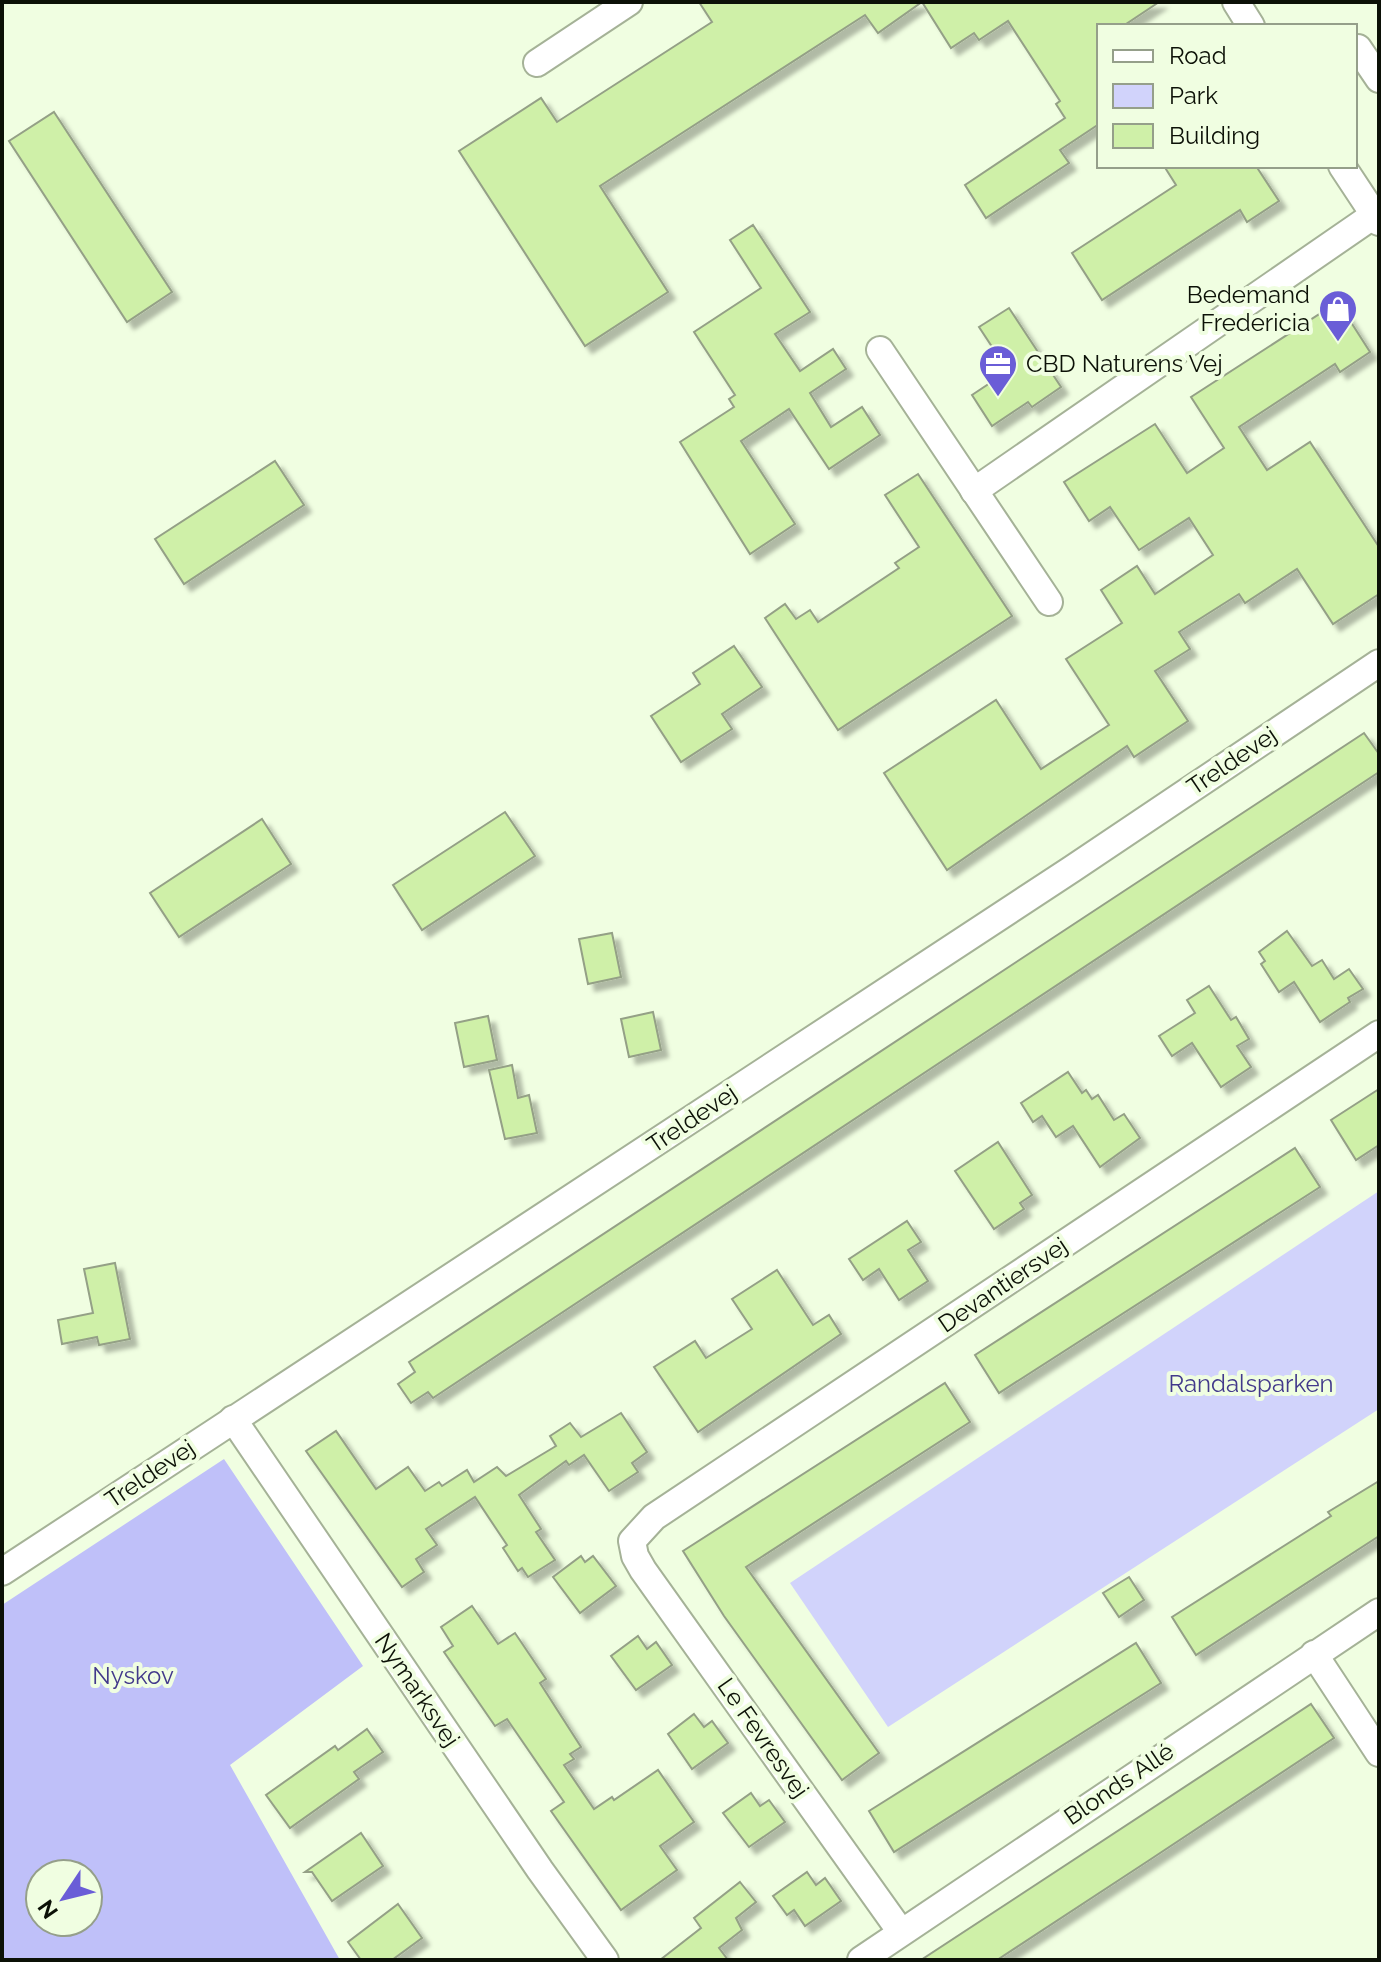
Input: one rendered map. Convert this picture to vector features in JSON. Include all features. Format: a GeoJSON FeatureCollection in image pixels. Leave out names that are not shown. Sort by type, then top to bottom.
{"type":"FeatureCollection","features":[{"type":"Feature","properties":{"kind":"street"},"geometry":{"type":"LineString","coordinates":[[537,63],[629,2]]}},
{"type":"Feature","properties":{"kind":"street"},"geometry":{"type":"LineString","coordinates":[[1236,2],[1250,24]]}},
{"type":"Feature","properties":{"kind":"street"},"geometry":{"type":"LineString","coordinates":[[1358,48],[1379,79]]}},
{"type":"Feature","properties":{"kind":"street"},"geometry":{"type":"LineString","coordinates":[[974,491],[1377,218],[1343,168]]}},
{"type":"Feature","properties":{"kind":"street"},"geometry":{"type":"LineString","coordinates":[[880,350],[1049,602]]}},
{"type":"Feature","properties":{"kind":"street","name":"Treldevej"},"geometry":{"type":"LineString","coordinates":[[2,1572],[1072,869],[1379,663]]}},
{"type":"Feature","properties":{"kind":"street","name":"Devantiersvej"},"geometry":{"type":"LineString","coordinates":[[632,1541],[654,1517],[1379,1034]]}},
{"type":"Feature","properties":{"kind":"street","name":"Nymarksvej"},"geometry":{"type":"LineString","coordinates":[[233,1419],[540,1870],[605,1960]]}},
{"type":"Feature","properties":{"kind":"street","name":"Le Fevresvej"},"geometry":{"type":"LineString","coordinates":[[632,1541],[635,1556],[643,1570],[901,1932]]}},
{"type":"Feature","properties":{"kind":"street","name":"Blonds Allé"},"geometry":{"type":"LineString","coordinates":[[861,1960],[1379,1612]]}},
{"type":"Feature","properties":{"kind":"street"},"geometry":{"type":"LineString","coordinates":[[1314,1654],[1379,1753]]}},
{"type":"Feature","properties":{"kind":"green space","name":"Randalsparken"},"geometry":{"type":"Polygon","coordinates":[[[1379,1191],[1379,1409],[888,1727],[790,1583],[1379,1191]]]}},
{"type":"Feature","properties":{"kind":"green space","name":"Nyskov"},"geometry":{"type":"Polygon","coordinates":[[[224,1459],[363,1666],[230,1765],[340,1960],[2,1960],[2,1605],[224,1459]]]}},
{"type":"Feature","properties":{"kind":"building"},"geometry":{"type":"Polygon","coordinates":[[[699,2],[922,2],[878,33],[865,15],[600,186],[668,292],[585,346],[459,151],[541,98],[557,122],[712,22],[699,2]]]}},
{"type":"Feature","properties":{"kind":"building"},"geometry":{"type":"Polygon","coordinates":[[[922,2],[1159,2],[1126,24],[1097,24],[1097,125],[1060,150],[1069,163],[986,218],[965,185],[1065,118],[1056,104],[1060,101],[1008,21],[979,40],[974,33],[951,48],[922,2]]]}},
{"type":"Feature","properties":{"kind":"building"},"geometry":{"type":"Polygon","coordinates":[[[54,112],[172,292],[127,322],[9,141],[54,112]]]}},
{"type":"Feature","properties":{"kind":"building"},"geometry":{"type":"Polygon","coordinates":[[[1165,168],[1257,168],[1279,201],[1247,222],[1240,210],[1102,300],[1072,253],[1176,185],[1165,168]]]}},
{"type":"Feature","properties":{"kind":"building"},"geometry":{"type":"Polygon","coordinates":[[[753,225],[810,312],[775,334],[800,371],[833,349],[846,369],[810,393],[831,427],[862,407],[880,435],[829,469],[789,409],[741,441],[795,524],[750,554],[680,442],[734,407],[729,399],[735,395],[694,332],[761,288],[730,240],[753,225]]]}},
{"type":"Feature","properties":{"kind":"building"},"geometry":{"type":"Polygon","coordinates":[[[1338,302],[1370,352],[1340,372],[1335,364],[1239,427],[1267,470],[1310,442],[1379,547],[1379,594],[1333,624],[1297,569],[1245,603],[1239,594],[1179,632],[1190,649],[1155,671],[1188,721],[1134,757],[1127,746],[947,870],[884,773],[996,700],[1041,769],[1109,725],[1066,659],[1122,623],[1101,590],[1137,566],[1155,594],[1213,555],[1189,518],[1139,550],[1110,507],[1089,521],[1064,482],[1155,424],[1187,473],[1224,448],[1191,397],[1338,302]]]}},
{"type":"Feature","properties":{"kind":"building"},"geometry":{"type":"Polygon","coordinates":[[[1009,308],[1061,387],[1032,407],[1028,402],[992,426],[972,395],[1008,371],[979,327],[1009,308]]]}},
{"type":"Feature","properties":{"kind":"building"},"geometry":{"type":"Polygon","coordinates":[[[275,461],[304,505],[184,584],[155,539],[275,461]]]}},
{"type":"Feature","properties":{"kind":"building"},"geometry":{"type":"Polygon","coordinates":[[[918,474],[1012,616],[838,730],[765,618],[785,604],[796,619],[810,610],[818,622],[899,568],[895,563],[919,547],[885,495],[918,474]]]}},
{"type":"Feature","properties":{"kind":"building"},"geometry":{"type":"Polygon","coordinates":[[[734,646],[762,687],[722,714],[732,729],[681,762],[651,716],[700,684],[693,673],[734,646]]]}},
{"type":"Feature","properties":{"kind":"building"},"geometry":{"type":"Polygon","coordinates":[[[1364,733],[1379,754],[1379,772],[433,1398],[428,1392],[411,1403],[398,1384],[415,1372],[409,1362],[1364,733]]]}},
{"type":"Feature","properties":{"kind":"building"},"geometry":{"type":"Polygon","coordinates":[[[505,812],[535,856],[422,930],[393,885],[505,812]]]}},
{"type":"Feature","properties":{"kind":"building"},"geometry":{"type":"Polygon","coordinates":[[[262,819],[291,864],[179,937],[150,893],[262,819]]]}},
{"type":"Feature","properties":{"kind":"building"},"geometry":{"type":"Polygon","coordinates":[[[1287,931],[1312,966],[1322,960],[1334,979],[1349,969],[1363,989],[1320,1022],[1294,982],[1279,992],[1261,964],[1265,961],[1259,952],[1287,931]]]}},
{"type":"Feature","properties":{"kind":"building"},"geometry":{"type":"Polygon","coordinates":[[[612,933],[621,977],[588,984],[579,939],[612,933]]]}},
{"type":"Feature","properties":{"kind":"building"},"geometry":{"type":"Polygon","coordinates":[[[1209,986],[1231,1020],[1236,1017],[1249,1039],[1237,1046],[1251,1067],[1221,1087],[1192,1043],[1172,1056],[1159,1036],[1195,1013],[1187,1000],[1209,986]]]}},
{"type":"Feature","properties":{"kind":"building"},"geometry":{"type":"Polygon","coordinates":[[[653,1012],[661,1050],[629,1057],[621,1019],[653,1012]]]}},
{"type":"Feature","properties":{"kind":"building"},"geometry":{"type":"Polygon","coordinates":[[[488,1016],[497,1060],[464,1067],[455,1023],[488,1016]]]}},
{"type":"Feature","properties":{"kind":"building"},"geometry":{"type":"Polygon","coordinates":[[[512,1065],[518,1098],[529,1095],[537,1133],[505,1139],[489,1070],[512,1065]]]}},
{"type":"Feature","properties":{"kind":"building"},"geometry":{"type":"Polygon","coordinates":[[[1068,1072],[1082,1093],[1086,1090],[1092,1099],[1098,1095],[1114,1120],[1124,1114],[1140,1138],[1100,1167],[1073,1126],[1056,1137],[1042,1116],[1033,1122],[1021,1103],[1068,1072]]]}},
{"type":"Feature","properties":{"kind":"building"},"geometry":{"type":"Polygon","coordinates":[[[1379,1089],[1379,1145],[1356,1160],[1331,1120],[1379,1089]]]}},
{"type":"Feature","properties":{"kind":"building"},"geometry":{"type":"Polygon","coordinates":[[[998,1142],[1032,1195],[1020,1203],[1024,1209],[994,1229],[955,1171],[998,1142]]]}},
{"type":"Feature","properties":{"kind":"building"},"geometry":{"type":"Polygon","coordinates":[[[1295,1148],[1320,1187],[999,1393],[975,1355],[1295,1148]]]}},
{"type":"Feature","properties":{"kind":"building"},"geometry":{"type":"Polygon","coordinates":[[[907,1221],[921,1242],[908,1250],[928,1281],[899,1300],[879,1269],[863,1280],[849,1259],[907,1221]]]}},
{"type":"Feature","properties":{"kind":"building"},"geometry":{"type":"Polygon","coordinates":[[[115,1263],[130,1339],[99,1345],[97,1337],[62,1344],[58,1320],[93,1313],[84,1269],[115,1263]]]}},
{"type":"Feature","properties":{"kind":"building"},"geometry":{"type":"Polygon","coordinates":[[[777,1270],[813,1325],[829,1315],[841,1334],[698,1432],[654,1367],[695,1341],[706,1358],[752,1329],[732,1299],[777,1270]]]}},
{"type":"Feature","properties":{"kind":"building"},"geometry":{"type":"Polygon","coordinates":[[[945,1383],[970,1422],[746,1567],[879,1753],[842,1780],[724,1616],[683,1551],[945,1383]]]}},
{"type":"Feature","properties":{"kind":"building"},"geometry":{"type":"Polygon","coordinates":[[[621,1413],[647,1452],[632,1463],[638,1472],[609,1491],[584,1455],[569,1465],[566,1461],[519,1495],[541,1529],[536,1532],[555,1560],[528,1577],[522,1568],[518,1571],[503,1548],[507,1545],[475,1497],[426,1529],[437,1545],[416,1559],[424,1572],[402,1587],[306,1451],[336,1431],[376,1489],[408,1467],[425,1491],[439,1482],[442,1486],[467,1470],[474,1482],[497,1467],[506,1476],[556,1446],[550,1436],[570,1423],[581,1437],[621,1413]]]}},
{"type":"Feature","properties":{"kind":"building"},"geometry":{"type":"Polygon","coordinates":[[[1379,1481],[1379,1536],[1196,1655],[1172,1617],[1331,1516],[1328,1512],[1379,1481]]]}},
{"type":"Feature","properties":{"kind":"building"},"geometry":{"type":"Polygon","coordinates":[[[581,1556],[585,1562],[593,1556],[616,1586],[580,1613],[553,1577],[581,1556]]]}},
{"type":"Feature","properties":{"kind":"building"},"geometry":{"type":"Polygon","coordinates":[[[1129,1577],[1144,1600],[1119,1617],[1103,1593],[1129,1577]]]}},
{"type":"Feature","properties":{"kind":"building"},"geometry":{"type":"Polygon","coordinates":[[[472,1606],[498,1644],[515,1633],[546,1679],[540,1683],[581,1747],[570,1754],[574,1759],[564,1765],[594,1809],[612,1797],[614,1800],[658,1770],[694,1822],[660,1846],[677,1870],[621,1910],[551,1811],[564,1802],[507,1719],[495,1726],[444,1652],[453,1646],[441,1627],[472,1606]]]}},
{"type":"Feature","properties":{"kind":"building"},"geometry":{"type":"Polygon","coordinates":[[[638,1636],[647,1649],[656,1642],[672,1665],[636,1690],[611,1656],[638,1636]]]}},
{"type":"Feature","properties":{"kind":"building"},"geometry":{"type":"Polygon","coordinates":[[[1136,1643],[1161,1683],[894,1852],[869,1811],[1136,1643]]]}},
{"type":"Feature","properties":{"kind":"building"},"geometry":{"type":"Polygon","coordinates":[[[1311,1704],[1334,1738],[1148,1861],[997,1960],[921,1960],[1311,1704]]]}},
{"type":"Feature","properties":{"kind":"building"},"geometry":{"type":"Polygon","coordinates":[[[694,1714],[704,1727],[712,1721],[728,1743],[692,1769],[668,1734],[694,1714]]]}},
{"type":"Feature","properties":{"kind":"building"},"geometry":{"type":"Polygon","coordinates":[[[367,1729],[383,1752],[354,1772],[359,1779],[290,1828],[266,1795],[335,1746],[338,1750],[367,1729]]]}},
{"type":"Feature","properties":{"kind":"building"},"geometry":{"type":"Polygon","coordinates":[[[751,1793],[760,1806],[769,1800],[785,1822],[749,1847],[723,1813],[751,1793]]]}},
{"type":"Feature","properties":{"kind":"building"},"geometry":{"type":"Polygon","coordinates":[[[361,1833],[383,1866],[332,1901],[312,1872],[305,1872],[361,1833]]]}},
{"type":"Feature","properties":{"kind":"building"},"geometry":{"type":"Polygon","coordinates":[[[807,1872],[816,1885],[825,1878],[841,1901],[805,1926],[794,1910],[787,1915],[773,1896],[807,1872]]]}},
{"type":"Feature","properties":{"kind":"building"},"geometry":{"type":"Polygon","coordinates":[[[740,1882],[756,1902],[736,1918],[742,1930],[719,1948],[728,1960],[660,1960],[701,1928],[694,1918],[740,1882]]]}},
{"type":"Feature","properties":{"kind":"building"},"geometry":{"type":"Polygon","coordinates":[[[398,1904],[422,1938],[392,1960],[361,1960],[348,1942],[398,1904]]]}},
{"type":"Feature","properties":{"kind":"place","name":"Bedemand Fredericia"},"geometry":{"type":"Point","coordinates":[1338,343]}},
{"type":"Feature","properties":{"kind":"place","name":"CBD Naturens Vej"},"geometry":{"type":"Point","coordinates":[998,398]}}]}
